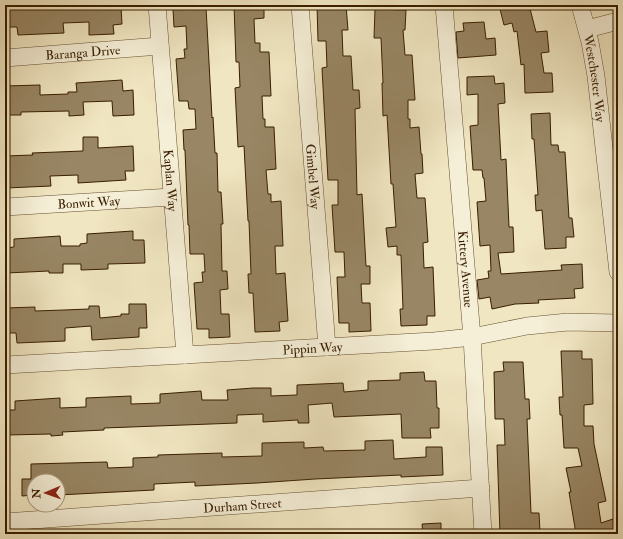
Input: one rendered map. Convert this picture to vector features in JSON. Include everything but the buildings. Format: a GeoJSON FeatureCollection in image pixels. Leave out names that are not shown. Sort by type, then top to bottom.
{"type":"FeatureCollection","features":[{"type":"Feature","properties":{"kind":"street","name":"Kaplan Way"},"geometry":{"type":"LineString","coordinates":[[157,5],[185,355]]}},
{"type":"Feature","properties":{"kind":"street","name":"Gimbel Way"},"geometry":{"type":"LineString","coordinates":[[300,5],[327,347]]}},
{"type":"Feature","properties":{"kind":"street","name":"Kittery Avenue"},"geometry":{"type":"LineString","coordinates":[[444,5],[472,336],[483,534]]}},
{"type":"Feature","properties":{"kind":"street","name":"Westchester Way"},"geometry":{"type":"LineString","coordinates":[[580,5],[587,30],[596,76],[612,175],[618,272]]}},
{"type":"Feature","properties":{"kind":"street"},"geometry":{"type":"LineString","coordinates":[[587,30],[618,21]]}},
{"type":"Feature","properties":{"kind":"street","name":"Baranga Drive"},"geometry":{"type":"LineString","coordinates":[[5,58],[160,46]]}},
{"type":"Feature","properties":{"kind":"street","name":"Bonwit Way"},"geometry":{"type":"LineString","coordinates":[[5,207],[172,197]]}},
{"type":"Feature","properties":{"kind":"street","name":"Pippin Way"},"geometry":{"type":"LineString","coordinates":[[5,365],[434,341],[527,326],[568,322],[618,323]]}},
{"type":"Feature","properties":{"kind":"street","name":"Durham Street"},"geometry":{"type":"LineString","coordinates":[[5,522],[481,488]]}}]}
